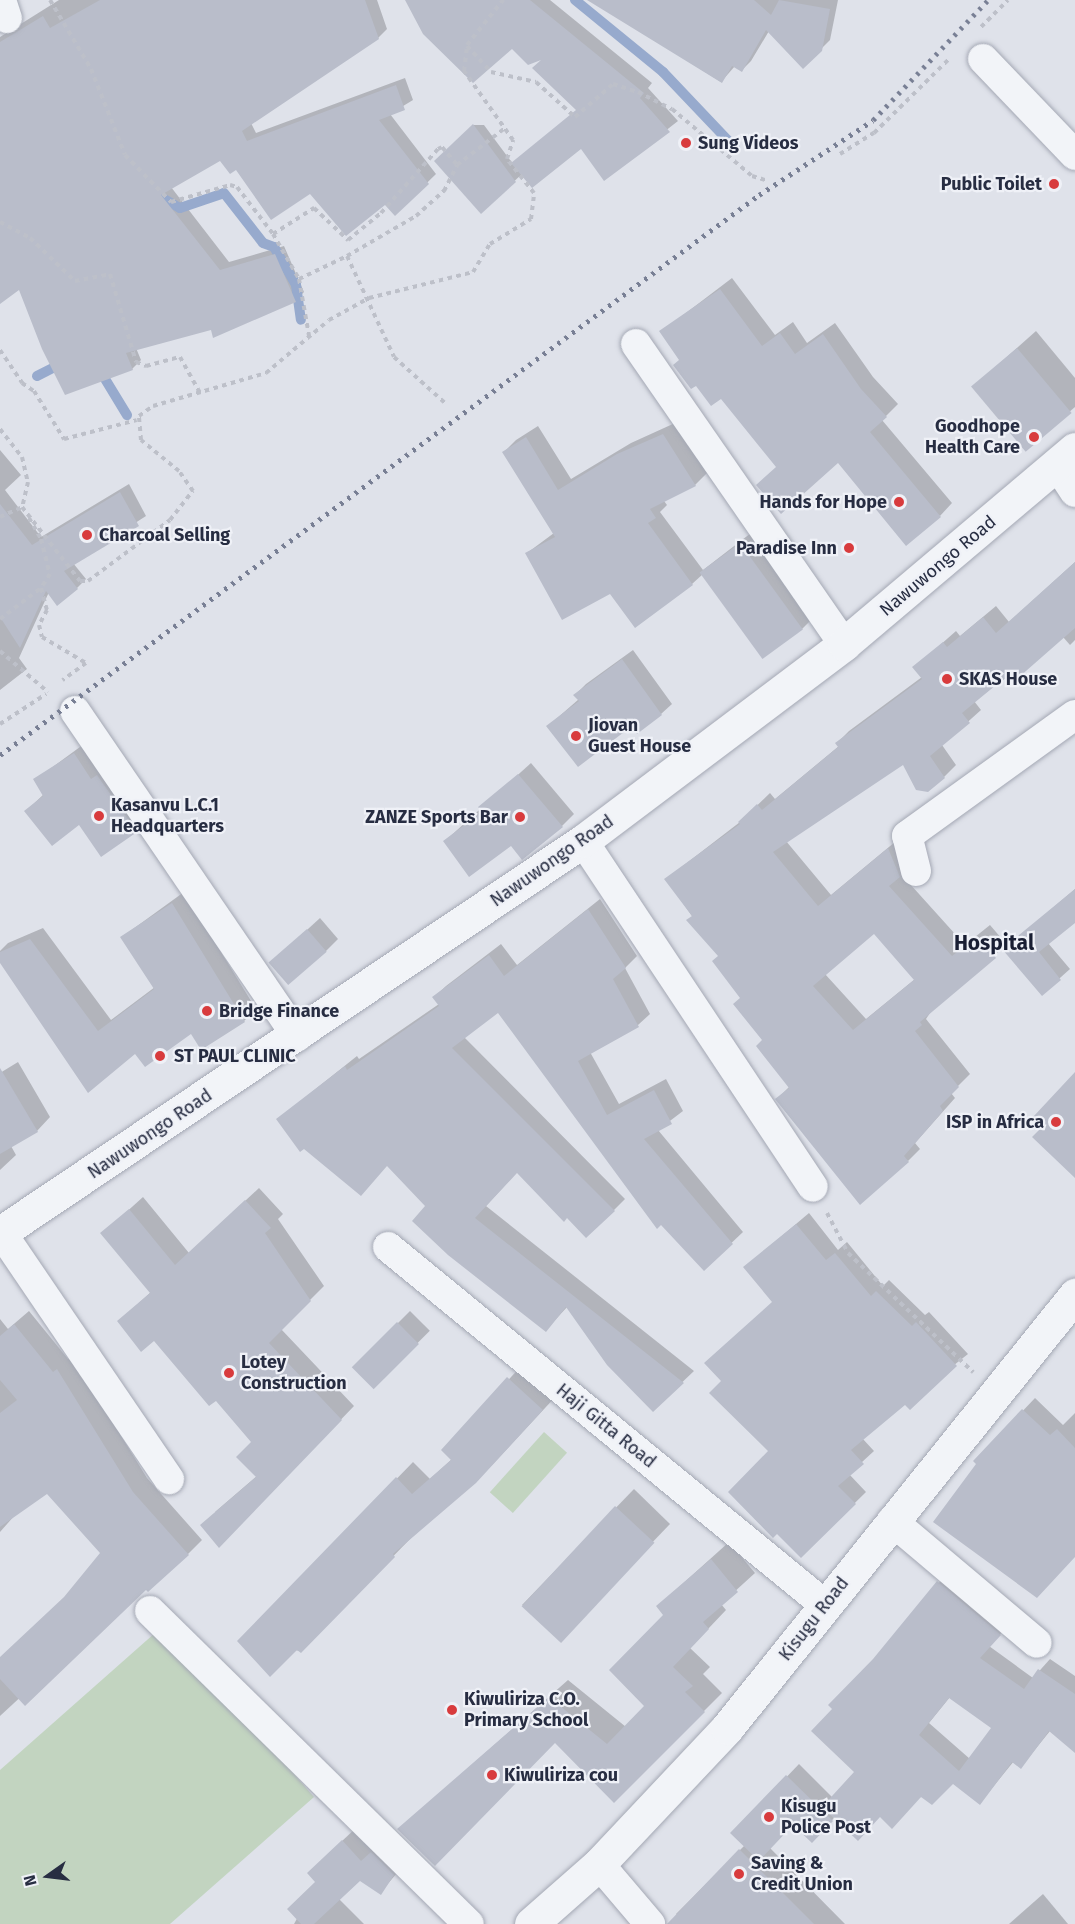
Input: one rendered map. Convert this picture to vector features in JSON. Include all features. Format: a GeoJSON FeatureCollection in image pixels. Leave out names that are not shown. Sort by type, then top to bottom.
{"type":"FeatureCollection","features":[{"type":"Feature","properties":{"kind":"street"},"geometry":{"type":"LineString","coordinates":[[972,47],[1075,155]]}},
{"type":"Feature","properties":{"kind":"street"},"geometry":{"type":"LineString","coordinates":[[636,344],[844,644]]}},
{"type":"Feature","properties":{"kind":"street","name":"Nawuwongo Road"},"geometry":{"type":"LineString","coordinates":[[1,1233],[297,1036],[583,841],[844,644],[1069,469]]}},
{"type":"Feature","properties":{"kind":"street"},"geometry":{"type":"LineString","coordinates":[[75,711],[297,1036]]}},
{"type":"Feature","properties":{"kind":"street"},"geometry":{"type":"LineString","coordinates":[[916,872],[907,836],[1075,715]]}},
{"type":"Feature","properties":{"kind":"street"},"geometry":{"type":"LineString","coordinates":[[583,841],[813,1187]]}},
{"type":"Feature","properties":{"kind":"street"},"geometry":{"type":"LineString","coordinates":[[1,1233],[169,1479]]}},
{"type":"Feature","properties":{"kind":"street","name":"Haji Gitta Road"},"geometry":{"type":"LineString","coordinates":[[388,1247],[825,1605]]}},
{"type":"Feature","properties":{"kind":"street","name":"Kisugu Road"},"geometry":{"type":"LineString","coordinates":[[531,1924],[599,1864],[727,1728],[891,1521],[1075,1295]]}},
{"type":"Feature","properties":{"kind":"street"},"geometry":{"type":"LineString","coordinates":[[891,1521],[1037,1643]]}},
{"type":"Feature","properties":{"kind":"street"},"geometry":{"type":"LineString","coordinates":[[150,1611],[469,1924]]}},
{"type":"Feature","properties":{"kind":"street"},"geometry":{"type":"LineString","coordinates":[[599,1864],[650,1924]]}},
{"type":"Feature","properties":{"kind":"path"},"geometry":{"type":"LineString","coordinates":[[50,0],[91,69],[125,155],[171,202],[230,185],[237,187],[273,234],[299,279],[309,337]]}},
{"type":"Feature","properties":{"kind":"path"},"geometry":{"type":"LineString","coordinates":[[0,350],[22,383],[34,390],[64,439],[137,420],[153,406],[266,373],[329,320],[369,298],[473,272],[490,244],[531,219],[534,194],[507,159],[513,140],[466,76],[467,45],[503,0]]}},
{"type":"Feature","properties":{"kind":"path"},"geometry":{"type":"LineString","coordinates":[[840,154],[874,133],[972,47],[1008,0]]}},
{"type":"Feature","properties":{"kind":"path"},"geometry":{"type":"LineString","coordinates":[[467,45],[491,72],[536,82],[575,117],[613,84],[638,92],[672,110],[752,176],[765,180]]}},
{"type":"Feature","properties":{"kind":"path"},"geometry":{"type":"LineString","coordinates":[[299,279],[347,256],[416,216],[444,191],[457,165],[505,128]]}},
{"type":"Feature","properties":{"kind":"path"},"geometry":{"type":"LineString","coordinates":[[273,234],[314,208],[348,240],[381,213],[438,149],[442,147],[457,165]]}},
{"type":"Feature","properties":{"kind":"path"},"geometry":{"type":"LineString","coordinates":[[0,222],[30,238],[75,281],[110,274],[136,362],[146,366],[180,357],[200,393]]}},
{"type":"Feature","properties":{"kind":"path"},"geometry":{"type":"LineString","coordinates":[[347,256],[369,298],[394,357],[445,403]]}},
{"type":"Feature","properties":{"kind":"path"},"geometry":{"type":"LineString","coordinates":[[22,507],[83,582],[170,520],[190,495],[191,486],[179,471],[141,440],[137,420]]}},
{"type":"Feature","properties":{"kind":"path"},"geometry":{"type":"LineString","coordinates":[[0,429],[22,457],[28,482],[22,507],[41,538],[50,574],[41,588],[0,619]]}},
{"type":"Feature","properties":{"kind":"path"},"geometry":{"type":"LineString","coordinates":[[0,517],[22,507]]}},
{"type":"Feature","properties":{"kind":"path"},"geometry":{"type":"LineString","coordinates":[[0,724],[86,663],[42,637],[39,625],[47,610],[41,588]]}},
{"type":"Feature","properties":{"kind":"path"},"geometry":{"type":"LineString","coordinates":[[0,651],[5,653],[46,693]]}},
{"type":"Feature","properties":{"kind":"path"},"geometry":{"type":"LineString","coordinates":[[0,656],[5,653]]}},
{"type":"Feature","properties":{"kind":"path"},"geometry":{"type":"LineString","coordinates":[[813,1187],[849,1253],[910,1307],[994,1394]]}},
{"type":"Feature","properties":{"kind":"green space"},"geometry":{"type":"Polygon","coordinates":[[[544,1432],[567,1453],[513,1513],[490,1492],[544,1432]]]}},
{"type":"Feature","properties":{"kind":"green space"},"geometry":{"type":"Polygon","coordinates":[[[164,1625],[314,1797],[170,1924],[0,1924],[0,1770],[164,1625]]]}},
{"type":"Feature","properties":{"kind":"building"},"geometry":{"type":"Polygon","coordinates":[[[100,0],[365,0],[379,39],[242,131],[247,141],[396,85],[405,110],[379,120],[429,184],[395,216],[385,205],[346,236],[310,194],[271,220],[236,170],[230,174],[220,161],[161,195],[220,270],[275,254],[296,302],[213,338],[211,330],[126,353],[133,370],[65,395],[42,349],[19,290],[0,304],[0,42],[43,16],[50,28],[100,0]]]}},
{"type":"Feature","properties":{"kind":"building"},"geometry":{"type":"Polygon","coordinates":[[[405,0],[530,0],[644,93],[640,98],[670,132],[604,181],[581,149],[532,188],[511,163],[576,110],[532,68],[541,60],[528,65],[512,49],[473,83],[423,34],[405,0]]]}},
{"type":"Feature","properties":{"kind":"building"},"geometry":{"type":"Polygon","coordinates":[[[587,0],[754,0],[771,15],[779,0],[830,9],[822,51],[803,69],[766,30],[742,72],[732,66],[722,83],[587,0]]]}},
{"type":"Feature","properties":{"kind":"building"},"geometry":{"type":"Polygon","coordinates":[[[473,124],[516,182],[481,214],[434,161],[473,124]]]}},
{"type":"Feature","properties":{"kind":"building"},"geometry":{"type":"Polygon","coordinates":[[[720,289],[762,346],[780,333],[795,354],[823,334],[861,389],[887,417],[870,432],[941,517],[906,546],[838,463],[781,514],[756,485],[776,467],[721,399],[711,406],[696,386],[691,389],[673,365],[679,360],[659,331],[720,289]]]}},
{"type":"Feature","properties":{"kind":"building"},"geometry":{"type":"Polygon","coordinates":[[[1017,348],[1072,413],[1026,452],[971,387],[1017,348]]]}},
{"type":"Feature","properties":{"kind":"building"},"geometry":{"type":"Polygon","coordinates":[[[663,434],[696,486],[650,509],[656,518],[648,523],[693,585],[635,628],[610,594],[562,620],[525,553],[555,537],[502,452],[526,437],[558,490],[617,454],[663,434]]]}},
{"type":"Feature","properties":{"kind":"building"},"geometry":{"type":"Polygon","coordinates":[[[120,492],[139,526],[64,571],[78,589],[57,606],[46,591],[20,648],[0,617],[0,504],[32,545],[120,492]]]}},
{"type":"Feature","properties":{"kind":"building"},"geometry":{"type":"Polygon","coordinates":[[[740,543],[803,630],[762,659],[700,572],[740,543]]]}},
{"type":"Feature","properties":{"kind":"building"},"geometry":{"type":"Polygon","coordinates":[[[1075,562],[1075,628],[1018,678],[1013,671],[962,713],[970,723],[930,756],[945,778],[928,792],[916,790],[903,765],[773,852],[818,906],[888,848],[900,877],[889,886],[952,956],[977,936],[996,958],[920,1022],[922,1025],[915,1031],[959,1087],[940,1106],[943,1111],[904,1156],[909,1162],[860,1205],[775,1099],[789,1088],[756,1046],[762,1040],[733,1004],[740,998],[712,961],[718,956],[686,920],[692,916],[664,879],[740,824],[738,822],[757,804],[762,810],[838,747],[835,743],[922,679],[912,667],[943,642],[947,647],[983,617],[996,633],[1075,562]],[[874,934],[813,986],[853,1030],[914,980],[874,934]]]}},
{"type":"Feature","properties":{"kind":"building"},"geometry":{"type":"Polygon","coordinates":[[[622,659],[662,715],[637,734],[632,726],[578,767],[546,726],[579,701],[573,695],[622,659]]]}},
{"type":"Feature","properties":{"kind":"building"},"geometry":{"type":"Polygon","coordinates":[[[74,753],[91,779],[97,775],[137,832],[101,857],[79,825],[52,846],[24,811],[43,796],[33,779],[74,753]]]}},
{"type":"Feature","properties":{"kind":"building","name":"ZANZE Sports Bar"},"geometry":{"type":"Polygon","coordinates":[[[518,774],[563,827],[522,860],[511,846],[469,877],[443,841],[482,812],[478,807],[518,774]]]}},
{"type":"Feature","properties":{"kind":"building"},"geometry":{"type":"Polygon","coordinates":[[[1075,889],[1075,923],[1039,952],[1061,980],[1042,996],[1002,949],[1075,889]]]}},
{"type":"Feature","properties":{"kind":"building"},"geometry":{"type":"Polygon","coordinates":[[[172,903],[245,1022],[201,1050],[191,1034],[145,1067],[135,1054],[88,1093],[0,963],[0,952],[30,939],[98,1031],[154,989],[120,937],[172,903]]]}},
{"type":"Feature","properties":{"kind":"building"},"geometry":{"type":"Polygon","coordinates":[[[588,909],[626,968],[613,979],[639,1027],[578,1061],[607,1115],[654,1090],[672,1124],[644,1139],[733,1244],[704,1271],[661,1225],[657,1229],[498,1013],[452,1048],[615,1211],[586,1238],[567,1218],[564,1222],[517,1173],[475,1218],[684,1383],[653,1412],[607,1365],[566,1307],[546,1332],[448,1255],[412,1221],[425,1206],[387,1166],[361,1196],[304,1149],[300,1152],[276,1119],[345,1066],[347,1070],[439,1006],[432,997],[489,955],[504,976],[588,909]]]}},
{"type":"Feature","properties":{"kind":"building"},"geometry":{"type":"Polygon","coordinates":[[[307,929],[327,952],[288,985],[269,962],[307,929]]]}},
{"type":"Feature","properties":{"kind":"building"},"geometry":{"type":"Polygon","coordinates":[[[0,1068],[38,1132],[0,1154],[0,1068]]]}},
{"type":"Feature","properties":{"kind":"building","name":"ISP in Africa"},"geometry":{"type":"Polygon","coordinates":[[[1075,1072],[1075,1178],[1032,1137],[1043,1126],[1033,1117],[1075,1072]]]}},
{"type":"Feature","properties":{"kind":"building"},"geometry":{"type":"Polygon","coordinates":[[[245,1200],[271,1228],[265,1233],[311,1301],[269,1343],[342,1420],[219,1548],[200,1525],[256,1477],[236,1457],[251,1442],[216,1401],[209,1406],[154,1341],[141,1352],[117,1321],[150,1293],[100,1233],[129,1209],[175,1265],[245,1200]]]}},
{"type":"Feature","properties":{"kind":"building"},"geometry":{"type":"Polygon","coordinates":[[[796,1224],[826,1260],[835,1253],[871,1296],[876,1291],[912,1326],[916,1322],[957,1366],[910,1410],[905,1405],[851,1450],[864,1464],[838,1486],[856,1504],[801,1558],[777,1534],[773,1538],[728,1492],[768,1451],[709,1393],[721,1381],[704,1363],[772,1302],[743,1267],[796,1224]]]}},
{"type":"Feature","properties":{"kind":"building"},"geometry":{"type":"Polygon","coordinates":[[[397,1322],[419,1344],[374,1389],[352,1367],[397,1322]]]}},
{"type":"Feature","properties":{"kind":"building"},"geometry":{"type":"Polygon","coordinates":[[[14,1324],[53,1372],[57,1369],[133,1492],[189,1555],[148,1592],[146,1590],[25,1706],[0,1679],[0,1657],[64,1597],[100,1553],[47,1494],[0,1527],[0,1413],[17,1400],[0,1380],[0,1336],[14,1324]]]}},
{"type":"Feature","properties":{"kind":"building"},"geometry":{"type":"Polygon","coordinates":[[[507,1377],[543,1410],[476,1483],[393,1554],[395,1557],[301,1653],[297,1650],[270,1677],[237,1641],[396,1477],[412,1494],[451,1460],[441,1450],[507,1377]]]}},
{"type":"Feature","properties":{"kind":"building"},"geometry":{"type":"Polygon","coordinates":[[[1022,1409],[1050,1435],[1057,1429],[1075,1448],[1075,1557],[1037,1598],[933,1522],[976,1464],[973,1461],[1022,1409]]]}},
{"type":"Feature","properties":{"kind":"building"},"geometry":{"type":"Polygon","coordinates":[[[615,1506],[654,1543],[561,1643],[522,1606],[615,1506]]]}},
{"type":"Feature","properties":{"kind":"building"},"geometry":{"type":"Polygon","coordinates":[[[711,1559],[738,1592],[703,1622],[709,1629],[673,1667],[693,1686],[685,1692],[705,1712],[614,1803],[555,1743],[435,1866],[397,1829],[549,1697],[607,1744],[644,1706],[609,1670],[663,1615],[656,1606],[711,1559]]]}},
{"type":"Feature","properties":{"kind":"building"},"geometry":{"type":"Polygon","coordinates":[[[937,1581],[1001,1635],[980,1658],[1024,1689],[1038,1669],[1075,1694],[1075,1753],[1049,1731],[1021,1769],[1012,1762],[980,1805],[953,1784],[932,1805],[921,1797],[892,1829],[880,1817],[858,1841],[822,1807],[854,1772],[811,1731],[832,1709],[828,1705],[873,1659],[937,1581]],[[949,1698],[919,1735],[959,1771],[991,1728],[949,1698]]]}},
{"type":"Feature","properties":{"kind":"building"},"geometry":{"type":"Polygon","coordinates":[[[786,1775],[833,1821],[812,1843],[793,1825],[759,1861],[730,1833],[786,1775]]]}},
{"type":"Feature","properties":{"kind":"building"},"geometry":{"type":"Polygon","coordinates":[[[342,1840],[361,1861],[371,1852],[394,1875],[381,1895],[360,1881],[314,1924],[301,1924],[287,1909],[315,1882],[307,1873],[342,1840]]]}},
{"type":"Feature","properties":{"kind":"building","name":"Saving & Credit Union"},"geometry":{"type":"Polygon","coordinates":[[[739,1849],[814,1924],[667,1924],[739,1849]]]}},
{"type":"Feature","properties":{"kind":"waterway"},"geometry":{"type":"LineString","coordinates":[[575,0],[663,72],[735,148]]}},
{"type":"Feature","properties":{"kind":"waterway"},"geometry":{"type":"LineString","coordinates":[[152,192],[180,208],[224,193],[263,243],[274,247],[296,285],[301,320]]}},
{"type":"Feature","properties":{"kind":"waterway"},"geometry":{"type":"LineString","coordinates":[[37,376],[63,363]]}},
{"type":"Feature","properties":{"kind":"waterway"},"geometry":{"type":"LineString","coordinates":[[99,369],[127,415]]}},
{"type":"Feature","properties":{"kind":"railway"},"geometry":{"type":"LineString","coordinates":[[0,755],[759,195],[873,120],[988,0]]}},
{"type":"Feature","properties":{"kind":"place","name":"Sung Videos"},"geometry":{"type":"Point","coordinates":[686,143]}},
{"type":"Feature","properties":{"kind":"place","name":"Public Toilet"},"geometry":{"type":"Point","coordinates":[1054,184]}},
{"type":"Feature","properties":{"kind":"place","name":"Goodhope Health Care"},"geometry":{"type":"Point","coordinates":[1034,437]}},
{"type":"Feature","properties":{"kind":"place","name":"Hands for Hope"},"geometry":{"type":"Point","coordinates":[899,502]}},
{"type":"Feature","properties":{"kind":"place","name":"Charcoal Selling"},"geometry":{"type":"Point","coordinates":[87,535]}},
{"type":"Feature","properties":{"kind":"place","name":"Paradise Inn"},"geometry":{"type":"Point","coordinates":[849,548]}},
{"type":"Feature","properties":{"kind":"place","name":"SKAS House"},"geometry":{"type":"Point","coordinates":[947,679]}},
{"type":"Feature","properties":{"kind":"place","name":"Jiovan Guest House"},"geometry":{"type":"Point","coordinates":[576,736]}},
{"type":"Feature","properties":{"kind":"place","name":"Kasanvu L.C.1 Headquarters"},"geometry":{"type":"Point","coordinates":[99,816]}},
{"type":"Feature","properties":{"kind":"place","name":"ZANZE Sports Bar"},"geometry":{"type":"Point","coordinates":[520,817]}},
{"type":"Feature","properties":{"kind":"place","name":"Bridge Finance"},"geometry":{"type":"Point","coordinates":[207,1011]}},
{"type":"Feature","properties":{"kind":"place","name":"ST PAUL CLINIC"},"geometry":{"type":"Point","coordinates":[160,1056]}},
{"type":"Feature","properties":{"kind":"place","name":"ISP in Africa"},"geometry":{"type":"Point","coordinates":[1056,1122]}},
{"type":"Feature","properties":{"kind":"place","name":"Lotey Construction"},"geometry":{"type":"Point","coordinates":[229,1373]}},
{"type":"Feature","properties":{"kind":"place","name":"Kiwuliriza C.O. Primary School"},"geometry":{"type":"Point","coordinates":[452,1710]}},
{"type":"Feature","properties":{"kind":"place","name":"Kiwuliriza cou"},"geometry":{"type":"Point","coordinates":[492,1775]}},
{"type":"Feature","properties":{"kind":"place","name":"Kisugu Police Post"},"geometry":{"type":"Point","coordinates":[769,1817]}},
{"type":"Feature","properties":{"kind":"place","name":"Saving & Credit Union"},"geometry":{"type":"Point","coordinates":[739,1874]}},
{"type":"Feature","properties":{"kind":"district","name":"Hospital"},"geometry":{"type":"Point","coordinates":[994,943]}}]}
